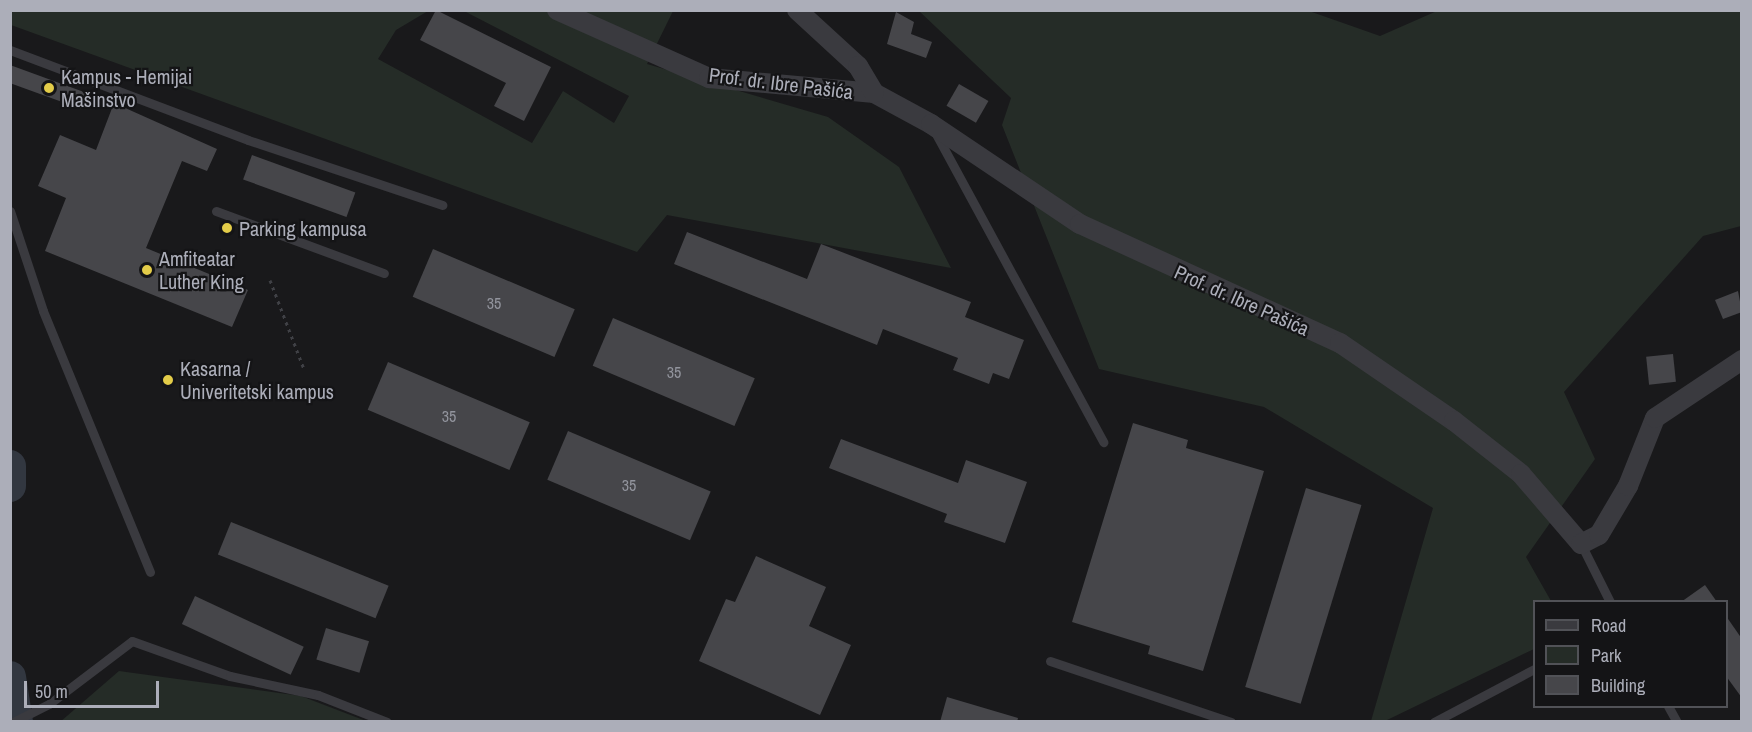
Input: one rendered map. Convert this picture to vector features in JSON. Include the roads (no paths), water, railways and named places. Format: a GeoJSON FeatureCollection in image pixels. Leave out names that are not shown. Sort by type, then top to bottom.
{"type":"FeatureCollection","features":[{"type":"Feature","properties":{"kind":"street","name":"Prof. dr. Ibre Pašića"},"geometry":{"type":"LineString","coordinates":[[557,10],[709,78],[874,93],[931,124],[1080,225],[1340,343],[1454,421],[1521,474],[1581,544]]}},
{"type":"Feature","properties":{"kind":"street","name":"Prof. dr. Ibre Pašića"},"geometry":{"type":"LineString","coordinates":[[797,10],[858,66],[874,93]]}},
{"type":"Feature","properties":{"kind":"street"},"geometry":{"type":"LineString","coordinates":[[1581,544],[1599,534],[1628,486],[1655,418],[1742,360]]}},
{"type":"Feature","properties":{"kind":"lane"},"geometry":{"type":"LineString","coordinates":[[10,50],[248,140],[442,205]]}},
{"type":"Feature","properties":{"kind":"lane"},"geometry":{"type":"LineString","coordinates":[[931,124],[1103,442]]}},
{"type":"Feature","properties":{"kind":"lane"},"geometry":{"type":"LineString","coordinates":[[10,211],[43,311],[150,572]]}},
{"type":"Feature","properties":{"kind":"lane"},"geometry":{"type":"LineString","coordinates":[[216,211],[384,273]]}},
{"type":"Feature","properties":{"kind":"lane"},"geometry":{"type":"LineString","coordinates":[[1581,544],[1609,600]]}},
{"type":"Feature","properties":{"kind":"lane"},"geometry":{"type":"LineString","coordinates":[[13,722],[49,704],[132,641],[230,676],[318,695],[387,722]]}},
{"type":"Feature","properties":{"kind":"lane"},"geometry":{"type":"LineString","coordinates":[[1050,661],[1231,722]]}},
{"type":"Feature","properties":{"kind":"lane"},"geometry":{"type":"LineString","coordinates":[[1434,722],[1533,670]]}},
{"type":"Feature","properties":{"kind":"lane"},"geometry":{"type":"LineString","coordinates":[[1669,708],[1677,722]]}},
{"type":"Feature","properties":{"kind":"waterway"},"geometry":{"type":"LineString","coordinates":[[10,466],[10,486]]}},
{"type":"Feature","properties":{"kind":"waterway"},"geometry":{"type":"LineString","coordinates":[[10,677],[17,722]]}},
{"type":"Feature","properties":{"kind":"place","name":"Kampus - Hemijai Mašinstvo"},"geometry":{"type":"Point","coordinates":[49,88]}},
{"type":"Feature","properties":{"kind":"place","name":"Parking kampusa"},"geometry":{"type":"Point","coordinates":[227,228]}},
{"type":"Feature","properties":{"kind":"place","name":"Amfiteatar Luther King"},"geometry":{"type":"Point","coordinates":[147,270]}},
{"type":"Feature","properties":{"kind":"place","name":"Kasarna / Univeritetski kampus"},"geometry":{"type":"Point","coordinates":[168,380]}}]}
